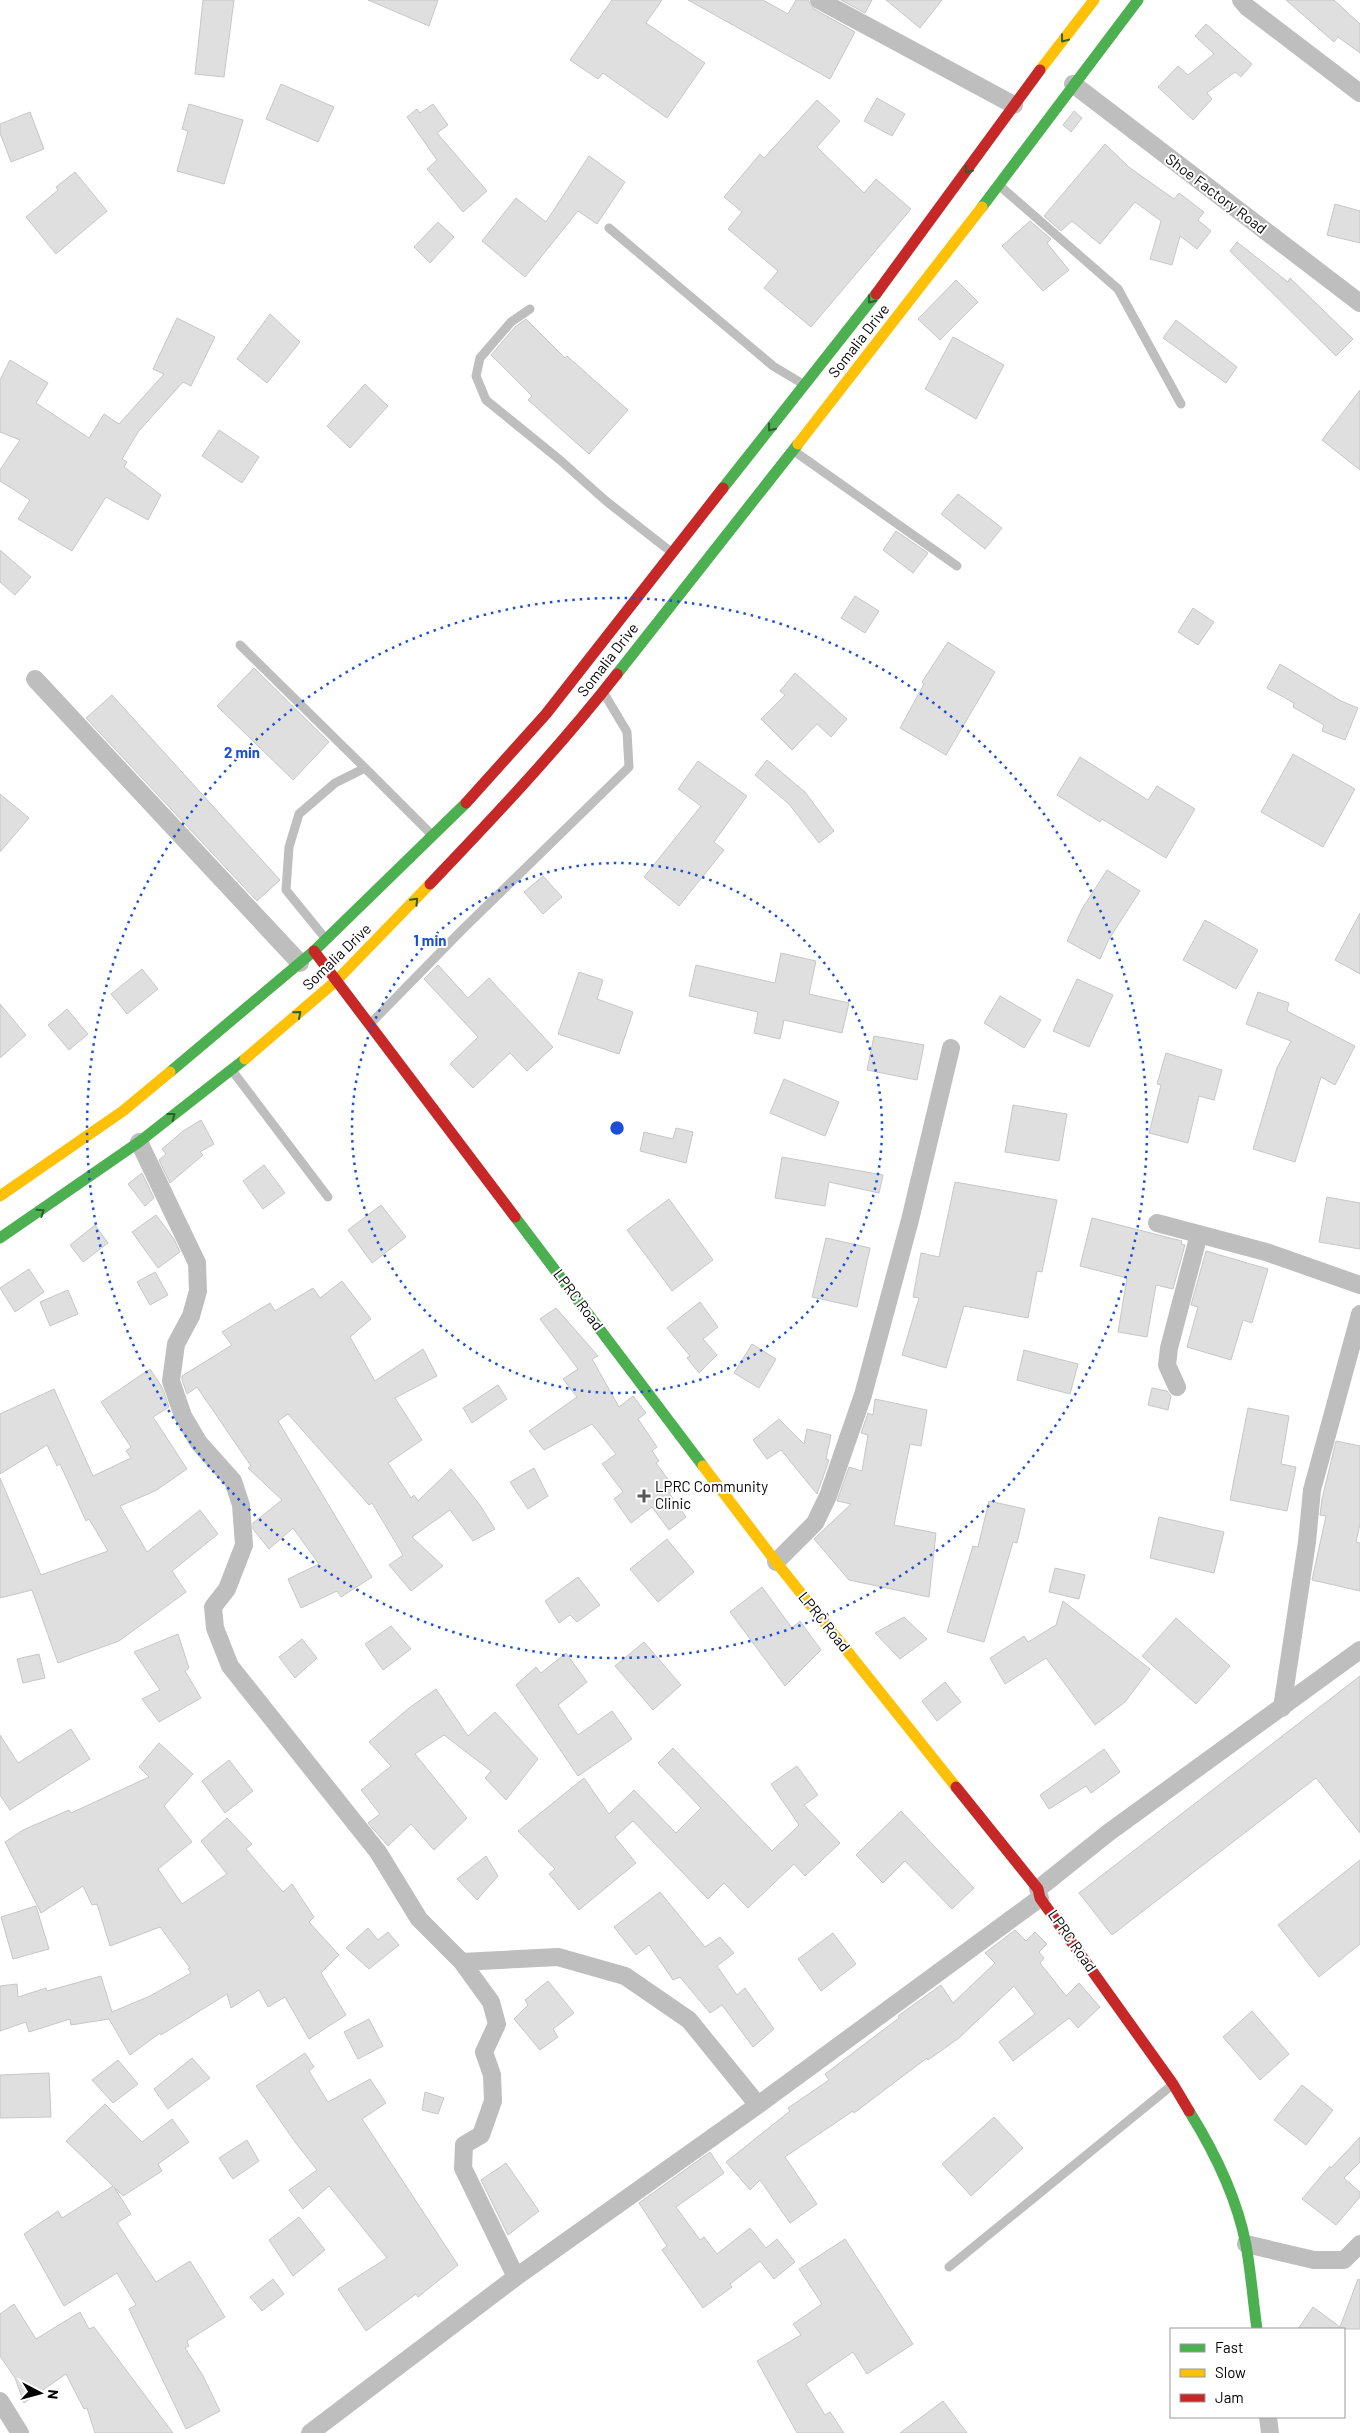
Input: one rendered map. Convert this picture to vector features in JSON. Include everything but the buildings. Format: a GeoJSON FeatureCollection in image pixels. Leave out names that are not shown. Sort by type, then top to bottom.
{"type":"FeatureCollection","features":[{"type":"Feature","properties":{"kind":"main road","name":"Somalia Drive"},"geometry":{"type":"LineString","coordinates":[[0,1196],[123,1111],[300,963],[326,940],[480,789],[546,714],[903,260],[1014,105],[1094,0]]}},
{"type":"Feature","properties":{"kind":"main road","name":"Somalia Drive"},"geometry":{"type":"LineString","coordinates":[[0,1238],[139,1142],[232,1071],[336,981],[507,804],[603,691],[999,185],[1073,84],[1138,0]]}},
{"type":"Feature","properties":{"kind":"main road","name":"LPRC Road"},"geometry":{"type":"LineString","coordinates":[[314,951],[776,1562],[1039,1894],[1173,2084],[1202,2132],[1226,2185],[1246,2244],[1257,2328]]}},
{"type":"Feature","properties":{"kind":"street"},"geometry":{"type":"LineString","coordinates":[[819,0],[1014,105]]}},
{"type":"Feature","properties":{"kind":"street"},"geometry":{"type":"LineString","coordinates":[[1241,0],[1247,8],[1360,93]]}},
{"type":"Feature","properties":{"kind":"street","name":"Shoe Factory Road"},"geometry":{"type":"LineString","coordinates":[[1073,84],[1360,304]]}},
{"type":"Feature","properties":{"kind":"street"},"geometry":{"type":"LineString","coordinates":[[35,679],[300,963]]}},
{"type":"Feature","properties":{"kind":"street"},"geometry":{"type":"LineString","coordinates":[[776,1562],[815,1523],[828,1496],[863,1395],[910,1220],[951,1048]]}},
{"type":"Feature","properties":{"kind":"street"},"geometry":{"type":"LineString","coordinates":[[139,1142],[197,1264],[198,1291],[191,1316],[176,1344],[171,1381],[183,1416],[199,1443],[233,1481],[241,1504],[244,1545],[227,1589],[214,1607],[215,1628],[230,1666],[378,1852],[419,1919],[462,1962],[491,2002],[497,2024],[484,2052],[492,2075],[493,2101],[481,2135],[464,2145],[464,2168],[516,2277]]}},
{"type":"Feature","properties":{"kind":"street"},"geometry":{"type":"LineString","coordinates":[[1158,1223],[1266,1252],[1360,1285]]}},
{"type":"Feature","properties":{"kind":"street"},"geometry":{"type":"LineString","coordinates":[[1177,1387],[1167,1365],[1169,1348],[1200,1234]]}},
{"type":"Feature","properties":{"kind":"street"},"geometry":{"type":"LineString","coordinates":[[1282,1708],[1307,1542],[1312,1490],[1360,1314]]}},
{"type":"Feature","properties":{"kind":"street"},"geometry":{"type":"LineString","coordinates":[[310,2433],[516,2277],[758,2105],[1039,1894],[1108,1833],[1360,1650]]}},
{"type":"Feature","properties":{"kind":"street"},"geometry":{"type":"LineString","coordinates":[[462,1962],[558,1957],[625,1976],[689,2020],[758,2105]]}},
{"type":"Feature","properties":{"kind":"street"},"geometry":{"type":"LineString","coordinates":[[1246,2244],[1314,2260],[1344,2260],[1360,2244]]}},
{"type":"Feature","properties":{"kind":"street"},"geometry":{"type":"LineString","coordinates":[[0,2401],[20,2433]]}},
{"type":"Feature","properties":{"kind":"street"},"geometry":{"type":"LineString","coordinates":[[1268,2418],[1270,2433]]}},
{"type":"Feature","properties":{"kind":"lane"},"geometry":{"type":"LineString","coordinates":[[999,185],[1118,290],[1181,404]]}},
{"type":"Feature","properties":{"kind":"lane"},"geometry":{"type":"LineString","coordinates":[[609,228],[773,366],[804,385]]}},
{"type":"Feature","properties":{"kind":"lane"},"geometry":{"type":"LineString","coordinates":[[530,309],[511,322],[480,358],[476,376],[486,400],[560,460],[606,501],[672,553]]}},
{"type":"Feature","properties":{"kind":"lane"},"geometry":{"type":"LineString","coordinates":[[792,450],[957,566]]}},
{"type":"Feature","properties":{"kind":"lane"},"geometry":{"type":"LineString","coordinates":[[240,644],[432,835]]}},
{"type":"Feature","properties":{"kind":"lane"},"geometry":{"type":"LineString","coordinates":[[369,1025],[462,930],[630,767],[627,732],[603,691]]}},
{"type":"Feature","properties":{"kind":"lane"},"geometry":{"type":"LineString","coordinates":[[326,940],[286,890],[289,847],[299,814],[335,783],[365,768]]}},
{"type":"Feature","properties":{"kind":"lane"},"geometry":{"type":"LineString","coordinates":[[232,1071],[328,1197]]}},
{"type":"Feature","properties":{"kind":"lane"},"geometry":{"type":"LineString","coordinates":[[949,2267],[1173,2084]]}},
{"type":"Feature","properties":{"kind":"traffic: fast"},"geometry":{"type":"LineString","coordinates":[[982,207],[1138,0]]}},
{"type":"Feature","properties":{"kind":"traffic: fast"},"geometry":{"type":"LineString","coordinates":[[723,488],[876,294]]}},
{"type":"Feature","properties":{"kind":"traffic: fast"},"geometry":{"type":"LineString","coordinates":[[617,674],[798,444]]}},
{"type":"Feature","properties":{"kind":"traffic: fast"},"geometry":{"type":"LineString","coordinates":[[170,1072],[314,951],[466,803]]}},
{"type":"Feature","properties":{"kind":"traffic: fast"},"geometry":{"type":"LineString","coordinates":[[0,1238],[139,1142],[245,1059]]}},
{"type":"Feature","properties":{"kind":"traffic: fast"},"geometry":{"type":"LineString","coordinates":[[515,1217],[703,1466]]}},
{"type":"Feature","properties":{"kind":"traffic: fast"},"geometry":{"type":"LineString","coordinates":[[1189,2111],[1224,2175],[1237,2210],[1246,2245],[1257,2328]]}},
{"type":"Feature","properties":{"kind":"traffic: slow"},"geometry":{"type":"LineString","coordinates":[[1040,70],[1094,0]]}},
{"type":"Feature","properties":{"kind":"traffic: slow"},"geometry":{"type":"LineString","coordinates":[[798,444],[982,207]]}},
{"type":"Feature","properties":{"kind":"traffic: slow"},"geometry":{"type":"LineString","coordinates":[[245,1059],[336,981],[430,884]]}},
{"type":"Feature","properties":{"kind":"traffic: slow"},"geometry":{"type":"LineString","coordinates":[[0,1196],[123,1111],[170,1072]]}},
{"type":"Feature","properties":{"kind":"traffic: slow"},"geometry":{"type":"LineString","coordinates":[[703,1466],[776,1562],[956,1787]]}},
{"type":"Feature","properties":{"kind":"traffic: jam"},"geometry":{"type":"LineString","coordinates":[[876,294],[1040,70]]}},
{"type":"Feature","properties":{"kind":"traffic: jam"},"geometry":{"type":"LineString","coordinates":[[466,803],[546,714],[723,488]]}},
{"type":"Feature","properties":{"kind":"traffic: jam"},"geometry":{"type":"LineString","coordinates":[[430,884],[549,755],[617,674]]}},
{"type":"Feature","properties":{"kind":"traffic: jam"},"geometry":{"type":"LineString","coordinates":[[314,951],[515,1217]]}},
{"type":"Feature","properties":{"kind":"traffic: jam"},"geometry":{"type":"LineString","coordinates":[[956,1787],[1038,1889],[1040,1898],[1173,2084],[1189,2111]]}},
{"type":"Feature","properties":{"kind":"place","name":"LPRC Community Clinic"},"geometry":{"type":"Point","coordinates":[644,1496]}}]}
